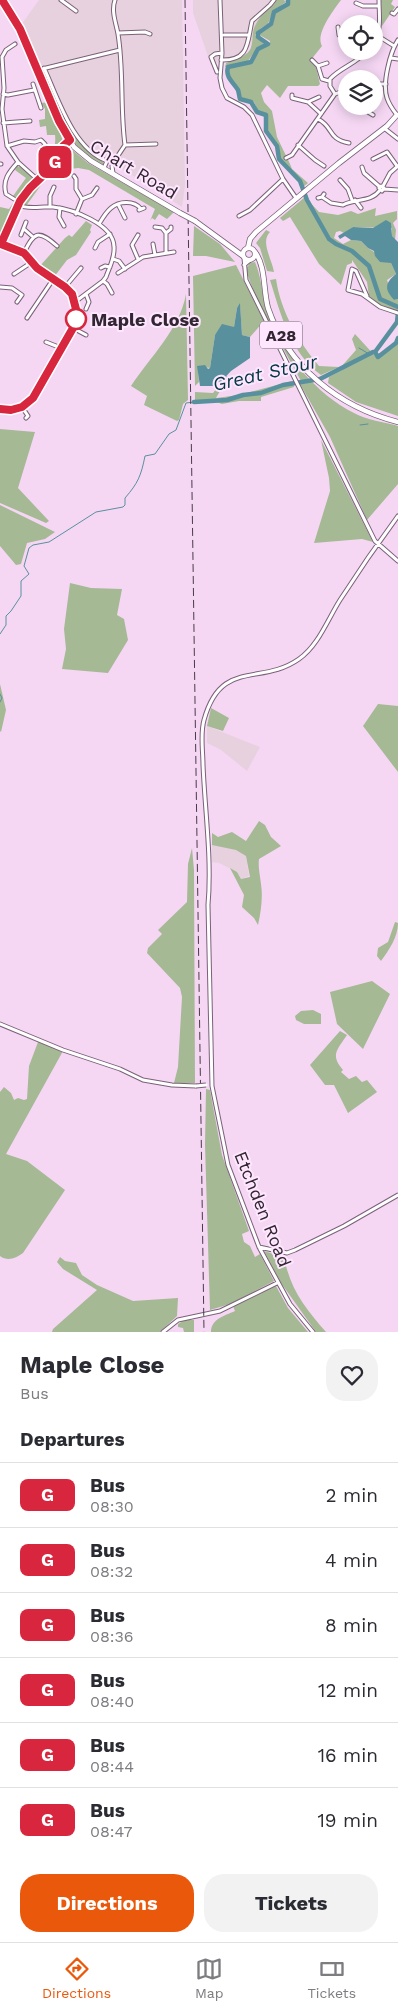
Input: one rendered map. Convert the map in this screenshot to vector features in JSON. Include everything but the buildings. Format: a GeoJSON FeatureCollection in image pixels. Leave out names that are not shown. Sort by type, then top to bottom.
{"type":"FeatureCollection","features":[{"type":"Feature","properties":{"kind":"main road","name":"Chart Road"},"geometry":{"type":"LineString","coordinates":[[1,2],[20,29],[70,140],[79,153],[195,221],[244,257],[251,260]]}},
{"type":"Feature","properties":{"kind":"main road"},"geometry":{"type":"LineString","coordinates":[[261,267],[256,261],[251,260],[251,237],[298,196],[398,115]]}},
{"type":"Feature","properties":{"kind":"main road","name":"Chart Road"},"geometry":{"type":"LineString","coordinates":[[229,245],[239,249],[250,249]]}},
{"type":"Feature","properties":{"kind":"main road"},"geometry":{"type":"LineString","coordinates":[[244,257],[250,249]]}},
{"type":"Feature","properties":{"kind":"main road","name":"A28"},"geometry":{"type":"LineString","coordinates":[[250,249],[261,267],[265,295],[274,321],[288,346],[312,376],[335,395],[359,409],[398,422]]}},
{"type":"Feature","properties":{"kind":"street"},"geometry":{"type":"LineString","coordinates":[[61,0],[76,11]]}},
{"type":"Feature","properties":{"kind":"street"},"geometry":{"type":"LineString","coordinates":[[114,174],[112,168],[125,145],[122,123],[120,50],[114,18],[115,0]]}},
{"type":"Feature","properties":{"kind":"street"},"geometry":{"type":"LineString","coordinates":[[220,0],[222,53],[220,81],[224,93],[230,100],[244,107],[252,115],[283,179],[298,196]]}},
{"type":"Feature","properties":{"kind":"street"},"geometry":{"type":"LineString","coordinates":[[221,60],[235,58],[243,54],[248,45],[252,21],[274,0]]}},
{"type":"Feature","properties":{"kind":"street"},"geometry":{"type":"LineString","coordinates":[[379,0],[380,15]]}},
{"type":"Feature","properties":{"kind":"street"},"geometry":{"type":"LineString","coordinates":[[356,2],[363,6],[379,6]]}},
{"type":"Feature","properties":{"kind":"street"},"geometry":{"type":"LineString","coordinates":[[392,13],[394,14],[398,9]]}},
{"type":"Feature","properties":{"kind":"street"},"geometry":{"type":"LineString","coordinates":[[118,33],[145,32],[150,34]]}},
{"type":"Feature","properties":{"kind":"street"},"geometry":{"type":"LineString","coordinates":[[224,35],[249,35]]}},
{"type":"Feature","properties":{"kind":"street"},"geometry":{"type":"LineString","coordinates":[[383,39],[394,46]]}},
{"type":"Feature","properties":{"kind":"street"},"geometry":{"type":"LineString","coordinates":[[398,40],[394,46],[386,84],[388,101],[398,115]]}},
{"type":"Feature","properties":{"kind":"street"},"geometry":{"type":"LineString","coordinates":[[15,44],[6,50],[2,58],[6,81],[3,94],[3,123],[7,146],[18,162],[38,180]]}},
{"type":"Feature","properties":{"kind":"street"},"geometry":{"type":"LineString","coordinates":[[37,70],[120,50]]}},
{"type":"Feature","properties":{"kind":"street"},"geometry":{"type":"LineString","coordinates":[[217,72],[211,57],[222,53]]}},
{"type":"Feature","properties":{"kind":"street"},"geometry":{"type":"LineString","coordinates":[[391,58],[398,58]]}},
{"type":"Feature","properties":{"kind":"street"},"geometry":{"type":"LineString","coordinates":[[312,60],[318,66],[322,80],[329,81]]}},
{"type":"Feature","properties":{"kind":"street"},"geometry":{"type":"LineString","coordinates":[[329,81],[336,74],[359,60]]}},
{"type":"Feature","properties":{"kind":"street"},"geometry":{"type":"LineString","coordinates":[[318,66],[327,63]]}},
{"type":"Feature","properties":{"kind":"street"},"geometry":{"type":"LineString","coordinates":[[44,68],[72,129],[93,154],[107,161],[116,158]]}},
{"type":"Feature","properties":{"kind":"street"},"geometry":{"type":"LineString","coordinates":[[329,81],[331,89],[335,94]]}},
{"type":"Feature","properties":{"kind":"street"},"geometry":{"type":"LineString","coordinates":[[33,84],[41,108]]}},
{"type":"Feature","properties":{"kind":"street"},"geometry":{"type":"LineString","coordinates":[[3,94],[8,95],[34,90]]}},
{"type":"Feature","properties":{"kind":"street"},"geometry":{"type":"LineString","coordinates":[[286,158],[292,155],[335,94],[338,93]]}},
{"type":"Feature","properties":{"kind":"street"},"geometry":{"type":"LineString","coordinates":[[292,95],[292,98],[308,102],[321,114]]}},
{"type":"Feature","properties":{"kind":"street"},"geometry":{"type":"LineString","coordinates":[[308,102],[319,97]]}},
{"type":"Feature","properties":{"kind":"street"},"geometry":{"type":"LineString","coordinates":[[318,119],[325,123],[335,139],[349,143]]}},
{"type":"Feature","properties":{"kind":"street"},"geometry":{"type":"LineString","coordinates":[[3,123],[30,121]]}},
{"type":"Feature","properties":{"kind":"street"},"geometry":{"type":"LineString","coordinates":[[384,128],[398,139]]}},
{"type":"Feature","properties":{"kind":"street"},"geometry":{"type":"LineString","coordinates":[[7,146],[24,141],[35,142],[41,140],[45,144],[41,153],[49,158]]}},
{"type":"Feature","properties":{"kind":"street"},"geometry":{"type":"LineString","coordinates":[[0,409],[11,410],[22,407],[33,398],[73,328],[77,313],[72,294],[65,287],[44,273],[24,253],[1,245],[18,205],[38,180],[53,166],[61,148],[70,140]]}},
{"type":"Feature","properties":{"kind":"street"},"geometry":{"type":"LineString","coordinates":[[125,145],[156,144]]}},
{"type":"Feature","properties":{"kind":"street"},"geometry":{"type":"LineString","coordinates":[[298,145],[324,166]]}},
{"type":"Feature","properties":{"kind":"street"},"geometry":{"type":"LineString","coordinates":[[321,196],[331,203],[343,205],[353,200],[372,199],[382,188],[390,173],[398,166],[387,152],[373,159]]}},
{"type":"Feature","properties":{"kind":"street"},"geometry":{"type":"LineString","coordinates":[[104,168],[107,161]]}},
{"type":"Feature","properties":{"kind":"street"},"geometry":{"type":"LineString","coordinates":[[14,200],[6,194],[5,182],[8,174],[18,162]]}},
{"type":"Feature","properties":{"kind":"street"},"geometry":{"type":"LineString","coordinates":[[362,166],[364,172],[382,188],[398,190]]}},
{"type":"Feature","properties":{"kind":"street"},"geometry":{"type":"LineString","coordinates":[[76,177],[76,189],[82,199]]}},
{"type":"Feature","properties":{"kind":"street"},"geometry":{"type":"LineString","coordinates":[[239,216],[246,213],[283,179]]}},
{"type":"Feature","properties":{"kind":"street"},"geometry":{"type":"LineString","coordinates":[[340,180],[348,189],[353,200],[361,208]]}},
{"type":"Feature","properties":{"kind":"street"},"geometry":{"type":"LineString","coordinates":[[50,207],[50,196],[54,187]]}},
{"type":"Feature","properties":{"kind":"street"},"geometry":{"type":"LineString","coordinates":[[82,199],[92,196],[98,187]]}},
{"type":"Feature","properties":{"kind":"street"},"geometry":{"type":"LineString","coordinates":[[76,214],[82,199]]}},
{"type":"Feature","properties":{"kind":"street"},"geometry":{"type":"LineString","coordinates":[[99,224],[112,207],[123,202],[138,205],[141,209]]}},
{"type":"Feature","properties":{"kind":"street"},"geometry":{"type":"LineString","coordinates":[[118,204],[126,218]]}},
{"type":"Feature","properties":{"kind":"street"},"geometry":{"type":"LineString","coordinates":[[18,205],[24,208],[60,208],[99,224],[110,234],[114,246],[113,259],[104,281],[75,302]]}},
{"type":"Feature","properties":{"kind":"street"},"geometry":{"type":"LineString","coordinates":[[343,205],[345,210]]}},
{"type":"Feature","properties":{"kind":"street"},"geometry":{"type":"LineString","coordinates":[[60,208],[59,216],[64,226]]}},
{"type":"Feature","properties":{"kind":"street"},"geometry":{"type":"LineString","coordinates":[[21,235],[26,222]]}},
{"type":"Feature","properties":{"kind":"street"},"geometry":{"type":"LineString","coordinates":[[154,226],[162,228],[166,233],[166,252]]}},
{"type":"Feature","properties":{"kind":"street"},"geometry":{"type":"LineString","coordinates":[[23,229],[33,237]]}},
{"type":"Feature","properties":{"kind":"street"},"geometry":{"type":"LineString","coordinates":[[166,233],[172,229]]}},
{"type":"Feature","properties":{"kind":"street"},"geometry":{"type":"LineString","coordinates":[[24,253],[33,237],[42,234],[56,246]]}},
{"type":"Feature","properties":{"kind":"street"},"geometry":{"type":"LineString","coordinates":[[94,249],[98,242],[110,234]]}},
{"type":"Feature","properties":{"kind":"street"},"geometry":{"type":"LineString","coordinates":[[138,235],[132,245],[138,259]]}},
{"type":"Feature","properties":{"kind":"street"},"geometry":{"type":"LineString","coordinates":[[153,244],[155,255]]}},
{"type":"Feature","properties":{"kind":"street"},"geometry":{"type":"LineString","coordinates":[[118,273],[138,259],[166,252],[174,252]]}},
{"type":"Feature","properties":{"kind":"street"},"geometry":{"type":"LineString","coordinates":[[244,257],[246,280],[338,468],[378,545],[398,561]]}},
{"type":"Feature","properties":{"kind":"street"},"geometry":{"type":"LineString","coordinates":[[113,259],[119,261],[124,269]]}},
{"type":"Feature","properties":{"kind":"street"},"geometry":{"type":"LineString","coordinates":[[244,266],[251,260]]}},
{"type":"Feature","properties":{"kind":"street"},"geometry":{"type":"LineString","coordinates":[[14,274],[17,269],[32,262]]}},
{"type":"Feature","properties":{"kind":"street"},"geometry":{"type":"LineString","coordinates":[[101,268],[105,266],[110,267]]}},
{"type":"Feature","properties":{"kind":"street"},"geometry":{"type":"LineString","coordinates":[[65,287],[82,268]]}},
{"type":"Feature","properties":{"kind":"street"},"geometry":{"type":"LineString","coordinates":[[367,296],[356,271],[352,269],[348,290],[367,296],[380,307],[397,313]]}},
{"type":"Feature","properties":{"kind":"street"},"geometry":{"type":"LineString","coordinates":[[27,318],[54,278]]}},
{"type":"Feature","properties":{"kind":"street"},"geometry":{"type":"LineString","coordinates":[[104,281],[112,294]]}},
{"type":"Feature","properties":{"kind":"street"},"geometry":{"type":"LineString","coordinates":[[0,286],[12,288],[22,294],[17,302]]}},
{"type":"Feature","properties":{"kind":"street"},"geometry":{"type":"LineString","coordinates":[[86,294],[89,302],[86,309]]}},
{"type":"Feature","properties":{"kind":"street"},"geometry":{"type":"LineString","coordinates":[[73,328],[84,333]]}},
{"type":"Feature","properties":{"kind":"street"},"geometry":{"type":"LineString","coordinates":[[46,342],[51,342],[60,348]]}},
{"type":"Feature","properties":{"kind":"street"},"geometry":{"type":"LineString","coordinates":[[22,407],[28,417]]}},
{"type":"Feature","properties":{"kind":"street","name":"Etchden Road"},"geometry":{"type":"LineString","coordinates":[[313,1332],[290,1304],[259,1247],[228,1165],[212,1086],[208,906],[210,877],[202,727],[211,702],[226,682],[290,664],[304,655],[316,640],[398,516]]}},
{"type":"Feature","properties":{"kind":"street"},"geometry":{"type":"LineString","coordinates":[[0,1024],[142,1079],[174,1085],[212,1086]]}},
{"type":"Feature","properties":{"kind":"street"},"geometry":{"type":"LineString","coordinates":[[259,1247],[287,1253],[344,1226],[398,1195]]}},
{"type":"Feature","properties":{"kind":"street"},"geometry":{"type":"LineString","coordinates":[[163,1332],[178,1320],[220,1311],[277,1283]]}},
{"type":"Feature","properties":{"kind":"shaded area"},"geometry":{"type":"Polygon","coordinates":[[[39,0],[182,0],[185,186],[182,207],[97,153],[82,140],[71,125],[39,67],[21,25],[39,0]]]}},
{"type":"Feature","properties":{"kind":"shaded area"},"geometry":{"type":"Polygon","coordinates":[[[193,0],[270,0],[253,42],[246,51],[233,58],[211,65],[193,13],[193,0]]]}},
{"type":"Feature","properties":{"kind":"shaded area"},"geometry":{"type":"Polygon","coordinates":[[[207,726],[260,747],[247,771],[221,750],[207,743],[207,726]]]}},
{"type":"Feature","properties":{"kind":"shaded area"},"geometry":{"type":"Polygon","coordinates":[[[212,844],[236,850],[246,856],[249,876],[241,879],[237,872],[219,863],[212,862],[212,844]]]}},
{"type":"Feature","properties":{"kind":"green space"},"geometry":{"type":"Polygon","coordinates":[[[275,0],[284,0],[286,2],[273,11],[268,24],[255,35],[264,44],[256,50],[248,61],[225,67],[226,63],[241,57],[250,50],[254,27],[275,0]]]}},
{"type":"Feature","properties":{"kind":"green space"},"geometry":{"type":"Polygon","coordinates":[[[290,0],[341,0],[323,29],[320,41],[322,46],[310,61],[316,67],[320,84],[318,86],[288,86],[280,98],[267,85],[261,93],[264,102],[272,111],[277,137],[292,169],[308,183],[303,187],[300,179],[280,159],[278,144],[267,129],[268,115],[258,111],[254,102],[240,97],[227,70],[252,63],[260,50],[270,44],[270,41],[258,34],[272,24],[275,13],[287,6],[290,0]]]}},
{"type":"Feature","properties":{"kind":"green space"},"geometry":{"type":"Polygon","coordinates":[[[381,0],[393,0],[391,4],[395,7],[383,25],[381,0]]]}},
{"type":"Feature","properties":{"kind":"green space"},"geometry":{"type":"Polygon","coordinates":[[[42,71],[71,130],[86,149],[103,164],[100,165],[88,157],[70,137],[52,100],[41,74],[42,71]]]}},
{"type":"Feature","properties":{"kind":"green space"},"geometry":{"type":"Polygon","coordinates":[[[49,102],[63,141],[52,165],[37,177],[35,175],[48,162],[55,147],[55,135],[47,135],[46,126],[40,127],[39,120],[45,119],[45,109],[41,103],[49,102]]]}},
{"type":"Feature","properties":{"kind":"green space"},"geometry":{"type":"Polygon","coordinates":[[[67,147],[88,163],[174,212],[167,219],[159,214],[155,220],[152,218],[150,221],[155,209],[89,170],[78,168],[70,169],[70,174],[62,176],[55,172],[44,181],[26,206],[22,205],[22,200],[57,165],[63,151],[67,147]]]}},
{"type":"Feature","properties":{"kind":"green space"},"geometry":{"type":"Polygon","coordinates":[[[17,166],[27,172],[34,182],[19,200],[0,243],[0,207],[9,209],[16,199],[13,196],[26,178],[15,170],[17,166]]]}},
{"type":"Feature","properties":{"kind":"green space"},"geometry":{"type":"Polygon","coordinates":[[[305,197],[319,212],[338,215],[351,211],[358,214],[376,208],[375,216],[397,211],[397,219],[393,223],[396,230],[395,240],[392,236],[392,228],[353,227],[344,233],[336,232],[334,238],[343,244],[351,240],[361,241],[368,248],[391,263],[396,274],[387,280],[394,300],[398,299],[398,312],[383,308],[369,296],[367,282],[352,260],[352,263],[347,265],[341,285],[319,264],[290,217],[283,221],[280,218],[305,197]]]}},
{"type":"Feature","properties":{"kind":"green space"},"geometry":{"type":"Polygon","coordinates":[[[86,221],[92,225],[91,232],[76,255],[67,260],[54,277],[39,267],[65,238],[69,235],[72,237],[86,221]]]}},
{"type":"Feature","properties":{"kind":"green space"},"geometry":{"type":"Polygon","coordinates":[[[194,226],[220,244],[235,262],[206,256],[193,256],[194,226]]]}},
{"type":"Feature","properties":{"kind":"green space"},"geometry":{"type":"Polygon","coordinates":[[[266,230],[270,232],[267,236],[266,246],[274,272],[267,271],[260,248],[256,243],[266,230]]]}},
{"type":"Feature","properties":{"kind":"green space"},"geometry":{"type":"Polygon","coordinates":[[[255,262],[266,308],[274,329],[282,344],[302,371],[314,384],[340,405],[370,419],[398,426],[398,484],[367,520],[330,437],[300,384],[301,381],[256,297],[246,269],[250,263],[255,262]]]}},
{"type":"Feature","properties":{"kind":"green space"},"geometry":{"type":"Polygon","coordinates":[[[236,265],[264,321],[250,337],[242,335],[240,305],[237,308],[234,327],[215,335],[210,368],[198,366],[199,382],[195,386],[193,276],[236,265]]]}},
{"type":"Feature","properties":{"kind":"green space"},"geometry":{"type":"Polygon","coordinates":[[[276,279],[286,314],[304,347],[319,366],[339,367],[321,375],[310,366],[294,344],[278,306],[270,280],[276,279]]]}},
{"type":"Feature","properties":{"kind":"green space"},"geometry":{"type":"Polygon","coordinates":[[[186,294],[188,400],[183,404],[179,420],[177,421],[144,405],[147,396],[131,386],[171,331],[183,307],[186,294]]]}},
{"type":"Feature","properties":{"kind":"green space"},"geometry":{"type":"Polygon","coordinates":[[[355,334],[377,358],[394,347],[398,342],[398,416],[356,402],[328,383],[329,377],[342,370],[341,367],[356,350],[352,339],[355,334]]]}},
{"type":"Feature","properties":{"kind":"green space"},"geometry":{"type":"Polygon","coordinates":[[[226,376],[228,377],[216,398],[239,395],[292,381],[294,387],[261,397],[261,401],[239,401],[222,404],[214,401],[195,403],[195,392],[213,393],[226,376]]]}},
{"type":"Feature","properties":{"kind":"green space"},"geometry":{"type":"Polygon","coordinates":[[[0,429],[35,432],[18,488],[49,521],[46,523],[0,503],[0,429]]]}},
{"type":"Feature","properties":{"kind":"green space"},"geometry":{"type":"Polygon","coordinates":[[[321,440],[373,542],[362,539],[314,543],[330,491],[321,440]]]}},
{"type":"Feature","properties":{"kind":"green space"},"geometry":{"type":"Polygon","coordinates":[[[0,505],[55,532],[45,539],[27,543],[21,564],[16,565],[0,546],[0,505]]]}},
{"type":"Feature","properties":{"kind":"green space"},"geometry":{"type":"Polygon","coordinates":[[[70,583],[91,588],[122,589],[117,615],[124,619],[128,640],[108,673],[62,669],[66,649],[64,629],[70,583]]]}},
{"type":"Feature","properties":{"kind":"green space"},"geometry":{"type":"Polygon","coordinates":[[[0,684],[6,710],[1,732],[0,731],[0,684]]]}},
{"type":"Feature","properties":{"kind":"green space"},"geometry":{"type":"Polygon","coordinates":[[[378,704],[398,706],[398,772],[363,726],[378,704]]]}},
{"type":"Feature","properties":{"kind":"green space"},"geometry":{"type":"Polygon","coordinates":[[[211,708],[229,718],[223,731],[207,726],[211,708]]]}},
{"type":"Feature","properties":{"kind":"green space"},"geometry":{"type":"Polygon","coordinates":[[[259,821],[265,825],[271,837],[281,846],[259,859],[262,899],[258,925],[254,918],[242,907],[244,895],[230,868],[237,872],[241,879],[250,877],[246,856],[236,850],[212,845],[212,833],[218,837],[232,832],[246,841],[259,821]]]}},
{"type":"Feature","properties":{"kind":"green space"},"geometry":{"type":"Polygon","coordinates":[[[192,848],[194,870],[195,1083],[174,1083],[178,1067],[182,997],[180,988],[147,953],[148,948],[162,934],[158,930],[187,902],[188,864],[192,848]]]}},
{"type":"Feature","properties":{"kind":"green space"},"geometry":{"type":"Polygon","coordinates":[[[395,922],[398,923],[398,928],[395,938],[381,961],[377,956],[378,948],[388,942],[395,922]]]}},
{"type":"Feature","properties":{"kind":"green space"},"geometry":{"type":"Polygon","coordinates":[[[372,981],[390,994],[363,1049],[337,1024],[330,992],[372,981]]]}},
{"type":"Feature","properties":{"kind":"green space"},"geometry":{"type":"Polygon","coordinates":[[[313,1010],[321,1014],[321,1024],[304,1024],[296,1020],[295,1016],[301,1011],[313,1010]]]}},
{"type":"Feature","properties":{"kind":"green space"},"geometry":{"type":"Polygon","coordinates":[[[340,1031],[347,1035],[336,1052],[337,1060],[343,1070],[341,1072],[349,1079],[356,1076],[362,1082],[367,1080],[377,1092],[348,1113],[334,1085],[325,1085],[310,1065],[340,1031]]]}},
{"type":"Feature","properties":{"kind":"green space"},"geometry":{"type":"Polygon","coordinates":[[[38,1042],[63,1051],[6,1154],[27,1161],[65,1190],[23,1253],[15,1258],[6,1259],[0,1256],[0,1092],[4,1087],[11,1093],[14,1100],[18,1098],[27,1099],[29,1066],[38,1042]]]}},
{"type":"Feature","properties":{"kind":"green space"},"geometry":{"type":"Polygon","coordinates":[[[206,1089],[210,1090],[222,1155],[249,1231],[242,1234],[244,1242],[250,1246],[255,1257],[260,1254],[274,1281],[230,1304],[210,1310],[205,1145],[206,1089]]]}},
{"type":"Feature","properties":{"kind":"green space"},"geometry":{"type":"Polygon","coordinates":[[[264,1251],[284,1257],[290,1279],[299,1298],[326,1332],[316,1332],[281,1283],[264,1251]]]}},
{"type":"Feature","properties":{"kind":"green space"},"geometry":{"type":"Polygon","coordinates":[[[60,1257],[65,1261],[76,1263],[82,1275],[97,1285],[133,1301],[178,1298],[177,1316],[160,1332],[52,1332],[53,1329],[97,1290],[63,1269],[57,1262],[60,1257]]]}},
{"type":"Feature","properties":{"kind":"green space"},"geometry":{"type":"Polygon","coordinates":[[[276,1286],[288,1308],[308,1332],[211,1332],[216,1321],[235,1311],[233,1306],[276,1286]]]}},
{"type":"Feature","properties":{"kind":"green space"},"geometry":{"type":"Polygon","coordinates":[[[185,1320],[194,1320],[194,1332],[184,1332],[183,1328],[178,1327],[178,1324],[185,1320]]]}},
{"type":"Feature","properties":{"kind":"water"},"geometry":{"type":"Polygon","coordinates":[[[386,220],[391,223],[392,236],[398,242],[398,299],[394,300],[387,289],[388,283],[396,274],[391,263],[380,262],[375,256],[374,251],[361,241],[351,240],[345,236],[340,239],[338,236],[353,227],[373,228],[386,220]]]}},
{"type":"Feature","properties":{"kind":"water"},"geometry":{"type":"Polygon","coordinates":[[[240,303],[242,335],[250,337],[250,358],[231,371],[217,386],[200,386],[197,366],[205,365],[208,369],[210,368],[215,335],[222,324],[234,327],[237,308],[240,303]]]}},
{"type":"Feature","properties":{"kind":"waterway","name":"Great Stour"},"geometry":{"type":"LineString","coordinates":[[288,0],[288,4],[274,12],[271,24],[258,33],[258,37],[268,44],[258,49],[251,62],[228,67],[229,77],[238,90],[240,99],[251,102],[257,112],[266,115],[266,131],[277,146],[279,159],[300,181],[307,200],[329,239],[352,251],[369,266],[380,299],[398,307]]}},
{"type":"Feature","properties":{"kind":"waterway"},"geometry":{"type":"LineString","coordinates":[[375,352],[397,322],[398,313]]}},
{"type":"Feature","properties":{"kind":"waterway","name":"Great Stour"},"geometry":{"type":"LineString","coordinates":[[194,402],[227,400],[243,395],[261,393],[283,385],[320,379],[373,352],[378,357],[396,343],[398,338]]}},
{"type":"Feature","properties":{"kind":"waterway","name":"Great Stour"},"geometry":{"type":"LineString","coordinates":[[359,348],[369,354],[373,352]]}},
{"type":"Feature","properties":{"kind":"waterway","name":"Great Stour"},"geometry":{"type":"LineString","coordinates":[[0,634],[6,625],[6,616],[21,596],[21,581],[29,574],[24,566],[29,548],[33,545],[49,542],[96,512],[123,507],[125,505],[125,498],[138,479],[145,456],[155,454],[169,434],[176,430],[186,403],[194,402]]}},
{"type":"Feature","properties":{"kind":"waterway"},"geometry":{"type":"LineString","coordinates":[[360,425],[368,424]]}},
{"type":"Feature","properties":{"kind":"waterway","name":"Great Stour"},"geometry":{"type":"LineString","coordinates":[[0,694],[2,698],[0,702]]}},
{"type":"Feature","properties":{"kind":"railway"},"geometry":{"type":"LineString","coordinates":[[185,0],[204,1332]]}},
{"type":"Feature","properties":{"kind":"bus line","name":"G"},"geometry":{"type":"LineString","coordinates":[[0,409],[14,410],[22,407],[33,398],[60,348],[70,335],[77,313],[72,294],[65,287],[37,268],[27,255],[1,244],[20,201],[30,188],[53,166],[59,151],[70,140],[59,121],[20,29],[2,0]]}},
{"type":"Feature","properties":{"kind":"place","name":"Maple Close"},"geometry":{"type":"Point","coordinates":[76,319]}}]}
